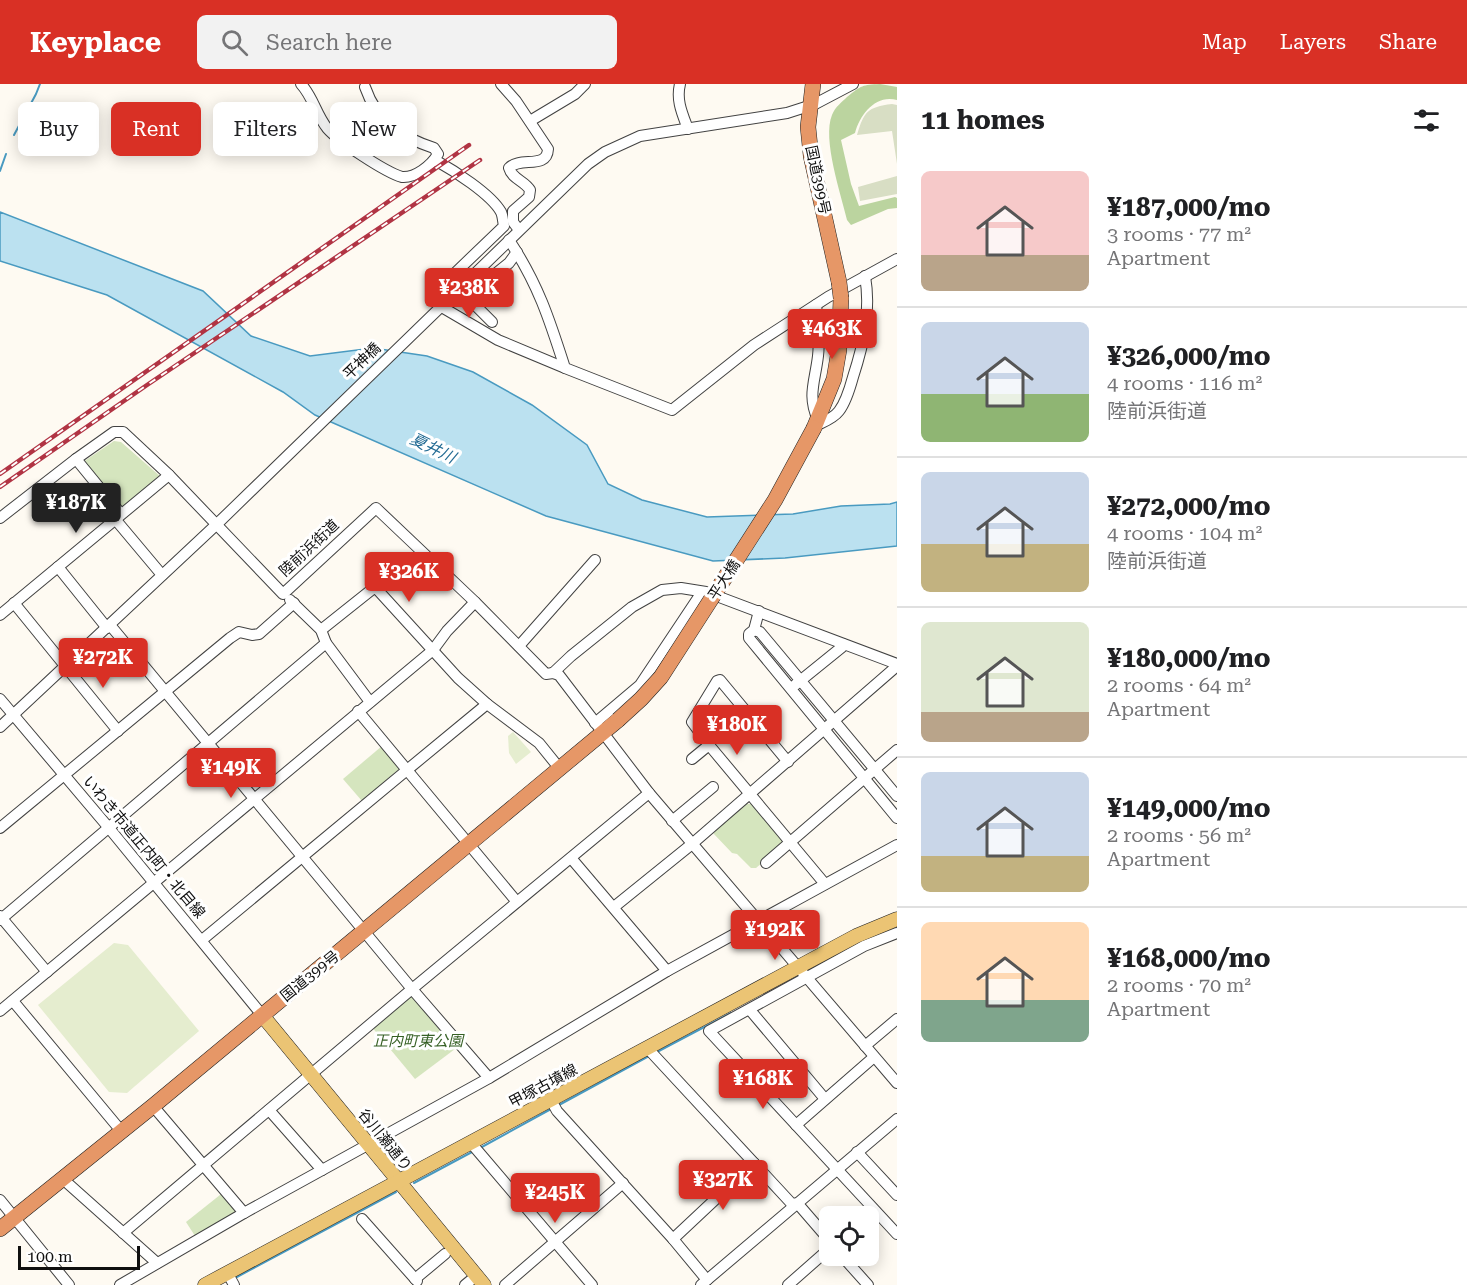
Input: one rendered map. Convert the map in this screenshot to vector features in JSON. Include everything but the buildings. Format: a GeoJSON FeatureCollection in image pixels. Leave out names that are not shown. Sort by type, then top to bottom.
{"type":"FeatureCollection","features":[{"type":"Feature","properties":{"kind":"highway","name":"国道399号"},"geometry":{"type":"LineString","coordinates":[[813,84],[808,127],[811,156],[839,285],[839,350],[834,379],[816,425]]}},
{"type":"Feature","properties":{"kind":"highway","name":"平大橋"},"geometry":{"type":"LineString","coordinates":[[618,720],[661,677],[775,500],[816,425]]}},
{"type":"Feature","properties":{"kind":"highway","name":"国道399号"},"geometry":{"type":"LineString","coordinates":[[0,1228],[64,1180],[560,769],[599,728],[618,720]]}},
{"type":"Feature","properties":{"kind":"main road","name":"甲塚古墳線"},"geometry":{"type":"LineString","coordinates":[[205,1285],[231,1279],[398,1183],[475,1148],[652,1052],[741,1008],[880,932],[897,919]]}},
{"type":"Feature","properties":{"kind":"main road","name":"谷川瀬通り"},"geometry":{"type":"LineString","coordinates":[[262,1015],[480,1280]]}},
{"type":"Feature","properties":{"kind":"street"},"geometry":{"type":"LineString","coordinates":[[301,84],[335,137],[397,175],[407,178],[435,160],[438,154],[434,148],[415,142],[396,132],[373,107],[365,87]]}},
{"type":"Feature","properties":{"kind":"street"},"geometry":{"type":"LineString","coordinates":[[501,84],[530,121],[548,149],[548,154],[544,159],[536,162],[516,162],[509,168],[512,174],[531,190],[529,197],[513,211],[513,222],[519,230]]}},
{"type":"Feature","properties":{"kind":"street"},"geometry":{"type":"LineString","coordinates":[[530,121],[575,94],[585,84]]}},
{"type":"Feature","properties":{"kind":"street"},"geometry":{"type":"LineString","coordinates":[[680,84],[678,102],[688,129]]}},
{"type":"Feature","properties":{"kind":"street"},"geometry":{"type":"LineString","coordinates":[[462,292],[498,250],[588,164],[605,152],[640,136],[782,114],[809,106],[853,84]]}},
{"type":"Feature","properties":{"kind":"street"},"geometry":{"type":"LineString","coordinates":[[435,160],[460,174],[483,194],[501,212],[504,226],[453,275]]}},
{"type":"Feature","properties":{"kind":"street"},"geometry":{"type":"LineString","coordinates":[[509,240],[531,275],[547,310],[565,368]]}},
{"type":"Feature","properties":{"kind":"street"},"geometry":{"type":"LineString","coordinates":[[490,241],[498,250]]}},
{"type":"Feature","properties":{"kind":"street"},"geometry":{"type":"LineString","coordinates":[[462,292],[468,296],[509,263],[517,252]]}},
{"type":"Feature","properties":{"kind":"street"},"geometry":{"type":"LineString","coordinates":[[438,308],[498,340],[672,410],[754,345],[816,305],[897,259]]}},
{"type":"Feature","properties":{"kind":"street"},"geometry":{"type":"LineString","coordinates":[[816,305],[819,330],[818,355],[811,405],[816,425],[832,418],[839,411],[860,355],[867,324],[868,294],[865,276]]}},
{"type":"Feature","properties":{"kind":"street"},"geometry":{"type":"LineString","coordinates":[[462,292],[492,322]]}},
{"type":"Feature","properties":{"kind":"street","name":"平神橋"},"geometry":{"type":"LineString","coordinates":[[217,524],[438,308],[462,292]]}},
{"type":"Feature","properties":{"kind":"street","name":"陸前浜街道"},"geometry":{"type":"LineString","coordinates":[[76,459],[114,432],[123,432],[169,475],[283,594],[336,542],[376,508],[475,602],[546,674],[553,673]]}},
{"type":"Feature","properties":{"kind":"street"},"geometry":{"type":"LineString","coordinates":[[0,518],[76,459],[162,575]]}},
{"type":"Feature","properties":{"kind":"street"},"geometry":{"type":"LineString","coordinates":[[0,615],[169,475]]}},
{"type":"Feature","properties":{"kind":"street"},"geometry":{"type":"LineString","coordinates":[[0,727],[217,524]]}},
{"type":"Feature","properties":{"kind":"street"},"geometry":{"type":"LineString","coordinates":[[519,646],[595,560]]}},
{"type":"Feature","properties":{"kind":"street"},"geometry":{"type":"LineString","coordinates":[[58,567],[489,1078]]}},
{"type":"Feature","properties":{"kind":"street"},"geometry":{"type":"LineString","coordinates":[[321,630],[375,587],[458,678],[487,704],[539,743],[560,769]]}},
{"type":"Feature","properties":{"kind":"street"},"geometry":{"type":"LineString","coordinates":[[614,907],[692,844],[788,762],[897,665],[759,611],[702,592],[681,588],[662,590],[632,607],[553,673],[559,675],[672,821],[692,844],[757,920],[804,973],[897,1083]]}},
{"type":"Feature","properties":{"kind":"street"},"geometry":{"type":"LineString","coordinates":[[599,728],[640,686],[702,592]]}},
{"type":"Feature","properties":{"kind":"street"},"geometry":{"type":"LineString","coordinates":[[283,594],[321,630],[326,643],[370,702]]}},
{"type":"Feature","properties":{"kind":"street"},"geometry":{"type":"LineString","coordinates":[[0,1011],[434,650],[447,632],[475,602]]}},
{"type":"Feature","properties":{"kind":"street"},"geometry":{"type":"LineString","coordinates":[[14,603],[118,730]]}},
{"type":"Feature","properties":{"kind":"street"},"geometry":{"type":"LineString","coordinates":[[0,828],[230,638],[239,632],[259,634],[294,603]]}},
{"type":"Feature","properties":{"kind":"street"},"geometry":{"type":"LineString","coordinates":[[759,611],[754,630],[749,634],[749,638],[897,818]]}},
{"type":"Feature","properties":{"kind":"street"},"geometry":{"type":"LineString","coordinates":[[754,630],[760,632],[897,796]]}},
{"type":"Feature","properties":{"kind":"street"},"geometry":{"type":"LineString","coordinates":[[47,972],[1,918],[326,643]]}},
{"type":"Feature","properties":{"kind":"street"},"geometry":{"type":"LineString","coordinates":[[791,690],[843,644]]}},
{"type":"Feature","properties":{"kind":"street"},"geometry":{"type":"LineString","coordinates":[[788,762],[720,680],[717,681],[692,722],[825,884]]}},
{"type":"Feature","properties":{"kind":"street","name":"いわき市道正内町・北目線"},"geometry":{"type":"LineString","coordinates":[[1,701],[154,882],[262,1015]]}},
{"type":"Feature","properties":{"kind":"street"},"geometry":{"type":"LineString","coordinates":[[202,940],[487,704]]}},
{"type":"Feature","properties":{"kind":"street"},"geometry":{"type":"LineString","coordinates":[[358,711],[518,902]]}},
{"type":"Feature","properties":{"kind":"street"},"geometry":{"type":"LineString","coordinates":[[692,759],[710,745]]}},
{"type":"Feature","properties":{"kind":"street"},"geometry":{"type":"LineString","coordinates":[[766,863],[897,750]]}},
{"type":"Feature","properties":{"kind":"street"},"geometry":{"type":"LineString","coordinates":[[672,821],[713,787]]}},
{"type":"Feature","properties":{"kind":"street"},"geometry":{"type":"LineString","coordinates":[[123,1233],[649,793]]}},
{"type":"Feature","properties":{"kind":"street"},"geometry":{"type":"LineString","coordinates":[[120,1285],[244,1213],[489,1078],[757,920],[897,845]]}},
{"type":"Feature","properties":{"kind":"street"},"geometry":{"type":"LineString","coordinates":[[571,858],[667,971]]}},
{"type":"Feature","properties":{"kind":"street"},"geometry":{"type":"LineString","coordinates":[[880,932],[897,933]]}},
{"type":"Feature","properties":{"kind":"street"},"geometry":{"type":"LineString","coordinates":[[13,1000],[122,1132]]}},
{"type":"Feature","properties":{"kind":"street"},"geometry":{"type":"LineString","coordinates":[[825,1098],[741,1008],[709,1032],[897,1234]]}},
{"type":"Feature","properties":{"kind":"street"},"geometry":{"type":"LineString","coordinates":[[865,1046],[897,1019]]}},
{"type":"Feature","properties":{"kind":"street"},"geometry":{"type":"LineString","coordinates":[[652,1052],[791,1203],[798,1204],[819,1228]]}},
{"type":"Feature","properties":{"kind":"street"},"geometry":{"type":"LineString","coordinates":[[796,1125],[874,1057]]}},
{"type":"Feature","properties":{"kind":"street"},"geometry":{"type":"LineString","coordinates":[[554,1105],[673,1239],[704,1283],[897,1119]]}},
{"type":"Feature","properties":{"kind":"street"},"geometry":{"type":"LineString","coordinates":[[153,1106],[244,1213]]}},
{"type":"Feature","properties":{"kind":"street"},"geometry":{"type":"LineString","coordinates":[[269,1110],[322,1170]]}},
{"type":"Feature","properties":{"kind":"street"},"geometry":{"type":"LineString","coordinates":[[475,1148],[588,1284]]}},
{"type":"Feature","properties":{"kind":"street"},"geometry":{"type":"LineString","coordinates":[[857,1152],[897,1195]]}},
{"type":"Feature","properties":{"kind":"street"},"geometry":{"type":"LineString","coordinates":[[673,1239],[754,1163]]}},
{"type":"Feature","properties":{"kind":"street"},"geometry":{"type":"LineString","coordinates":[[64,1180],[157,1263]]}},
{"type":"Feature","properties":{"kind":"street"},"geometry":{"type":"LineString","coordinates":[[506,1285],[623,1183]]}},
{"type":"Feature","properties":{"kind":"street"},"geometry":{"type":"LineString","coordinates":[[0,1200],[69,1285]]}},
{"type":"Feature","properties":{"kind":"street"},"geometry":{"type":"LineString","coordinates":[[362,1219],[416,1283],[445,1254]]}},
{"type":"Feature","properties":{"kind":"street"},"geometry":{"type":"LineString","coordinates":[[788,1285],[819,1258]]}},
{"type":"Feature","properties":{"kind":"street"},"geometry":{"type":"LineString","coordinates":[[851,1266],[868,1285]]}},
{"type":"Feature","properties":{"kind":"street"},"geometry":{"type":"LineString","coordinates":[[465,1285],[480,1280]]}},
{"type":"Feature","properties":{"kind":"green space"},"geometry":{"type":"Polygon","coordinates":[[[880,84],[897,87],[897,100],[882,100],[870,107],[855,133],[841,140],[851,184],[859,206],[895,197],[897,208],[888,209],[851,225],[847,220],[831,152],[829,138],[832,115],[847,97],[862,86],[880,84]]]}},
{"type":"Feature","properties":{"kind":"green space"},"geometry":{"type":"Polygon","coordinates":[[[897,105],[897,164],[892,131],[857,135],[868,112],[877,107],[897,105]]]}},
{"type":"Feature","properties":{"kind":"green space"},"geometry":{"type":"Polygon","coordinates":[[[897,176],[897,194],[860,201],[858,187],[897,176]]]}},
{"type":"Feature","properties":{"kind":"green space"},"geometry":{"type":"Polygon","coordinates":[[[114,441],[121,442],[161,477],[122,508],[83,462],[114,441]]]}},
{"type":"Feature","properties":{"kind":"green space"},"geometry":{"type":"Polygon","coordinates":[[[513,732],[531,752],[516,764],[509,753],[508,736],[513,732]]]}},
{"type":"Feature","properties":{"kind":"green space"},"geometry":{"type":"Polygon","coordinates":[[[382,746],[400,765],[399,769],[362,801],[343,779],[382,746]]]}},
{"type":"Feature","properties":{"kind":"green space"},"geometry":{"type":"Polygon","coordinates":[[[746,804],[751,804],[784,842],[756,868],[751,868],[737,854],[732,853],[713,833],[746,804]]]}},
{"type":"Feature","properties":{"kind":"green space"},"geometry":{"type":"Polygon","coordinates":[[[114,943],[128,945],[199,1031],[127,1093],[109,1092],[38,1005],[114,943]]]}},
{"type":"Feature","properties":{"kind":"green space","name":"正内町東公園"},"geometry":{"type":"Polygon","coordinates":[[[411,990],[459,1046],[415,1079],[371,1026],[411,990]]]}},
{"type":"Feature","properties":{"kind":"green space"},"geometry":{"type":"Polygon","coordinates":[[[225,1191],[243,1213],[197,1239],[186,1222],[225,1191]]]}},
{"type":"Feature","properties":{"kind":"water","name":"夏井川"},"geometry":{"type":"Polygon","coordinates":[[[0,212],[203,291],[251,336],[310,356],[373,348],[427,356],[473,372],[532,405],[587,445],[608,484],[642,500],[707,517],[793,514],[841,506],[897,502],[897,546],[785,558],[713,561],[546,516],[315,415],[283,392],[107,295],[0,261],[0,212]]]}},
{"type":"Feature","properties":{"kind":"waterway"},"geometry":{"type":"LineString","coordinates":[[14,135],[40,84]]}},
{"type":"Feature","properties":{"kind":"waterway"},"geometry":{"type":"LineString","coordinates":[[0,171],[6,154]]}},
{"type":"Feature","properties":{"kind":"waterway"},"geometry":{"type":"LineString","coordinates":[[657,1052],[731,1013]]}},
{"type":"Feature","properties":{"kind":"waterway"},"geometry":{"type":"LineString","coordinates":[[559,1105],[649,1056]]}},
{"type":"Feature","properties":{"kind":"waterway"},"geometry":{"type":"LineString","coordinates":[[480,1148],[551,1109]]}},
{"type":"Feature","properties":{"kind":"waterway"},"geometry":{"type":"LineString","coordinates":[[414,1183],[472,1152]]}},
{"type":"Feature","properties":{"kind":"waterway"},"geometry":{"type":"LineString","coordinates":[[235,1278],[396,1192]]}},
{"type":"Feature","properties":{"kind":"railway"},"geometry":{"type":"LineString","coordinates":[[0,474],[469,145]]}},
{"type":"Feature","properties":{"kind":"railway"},"geometry":{"type":"LineString","coordinates":[[0,487],[480,160]]}}]}
